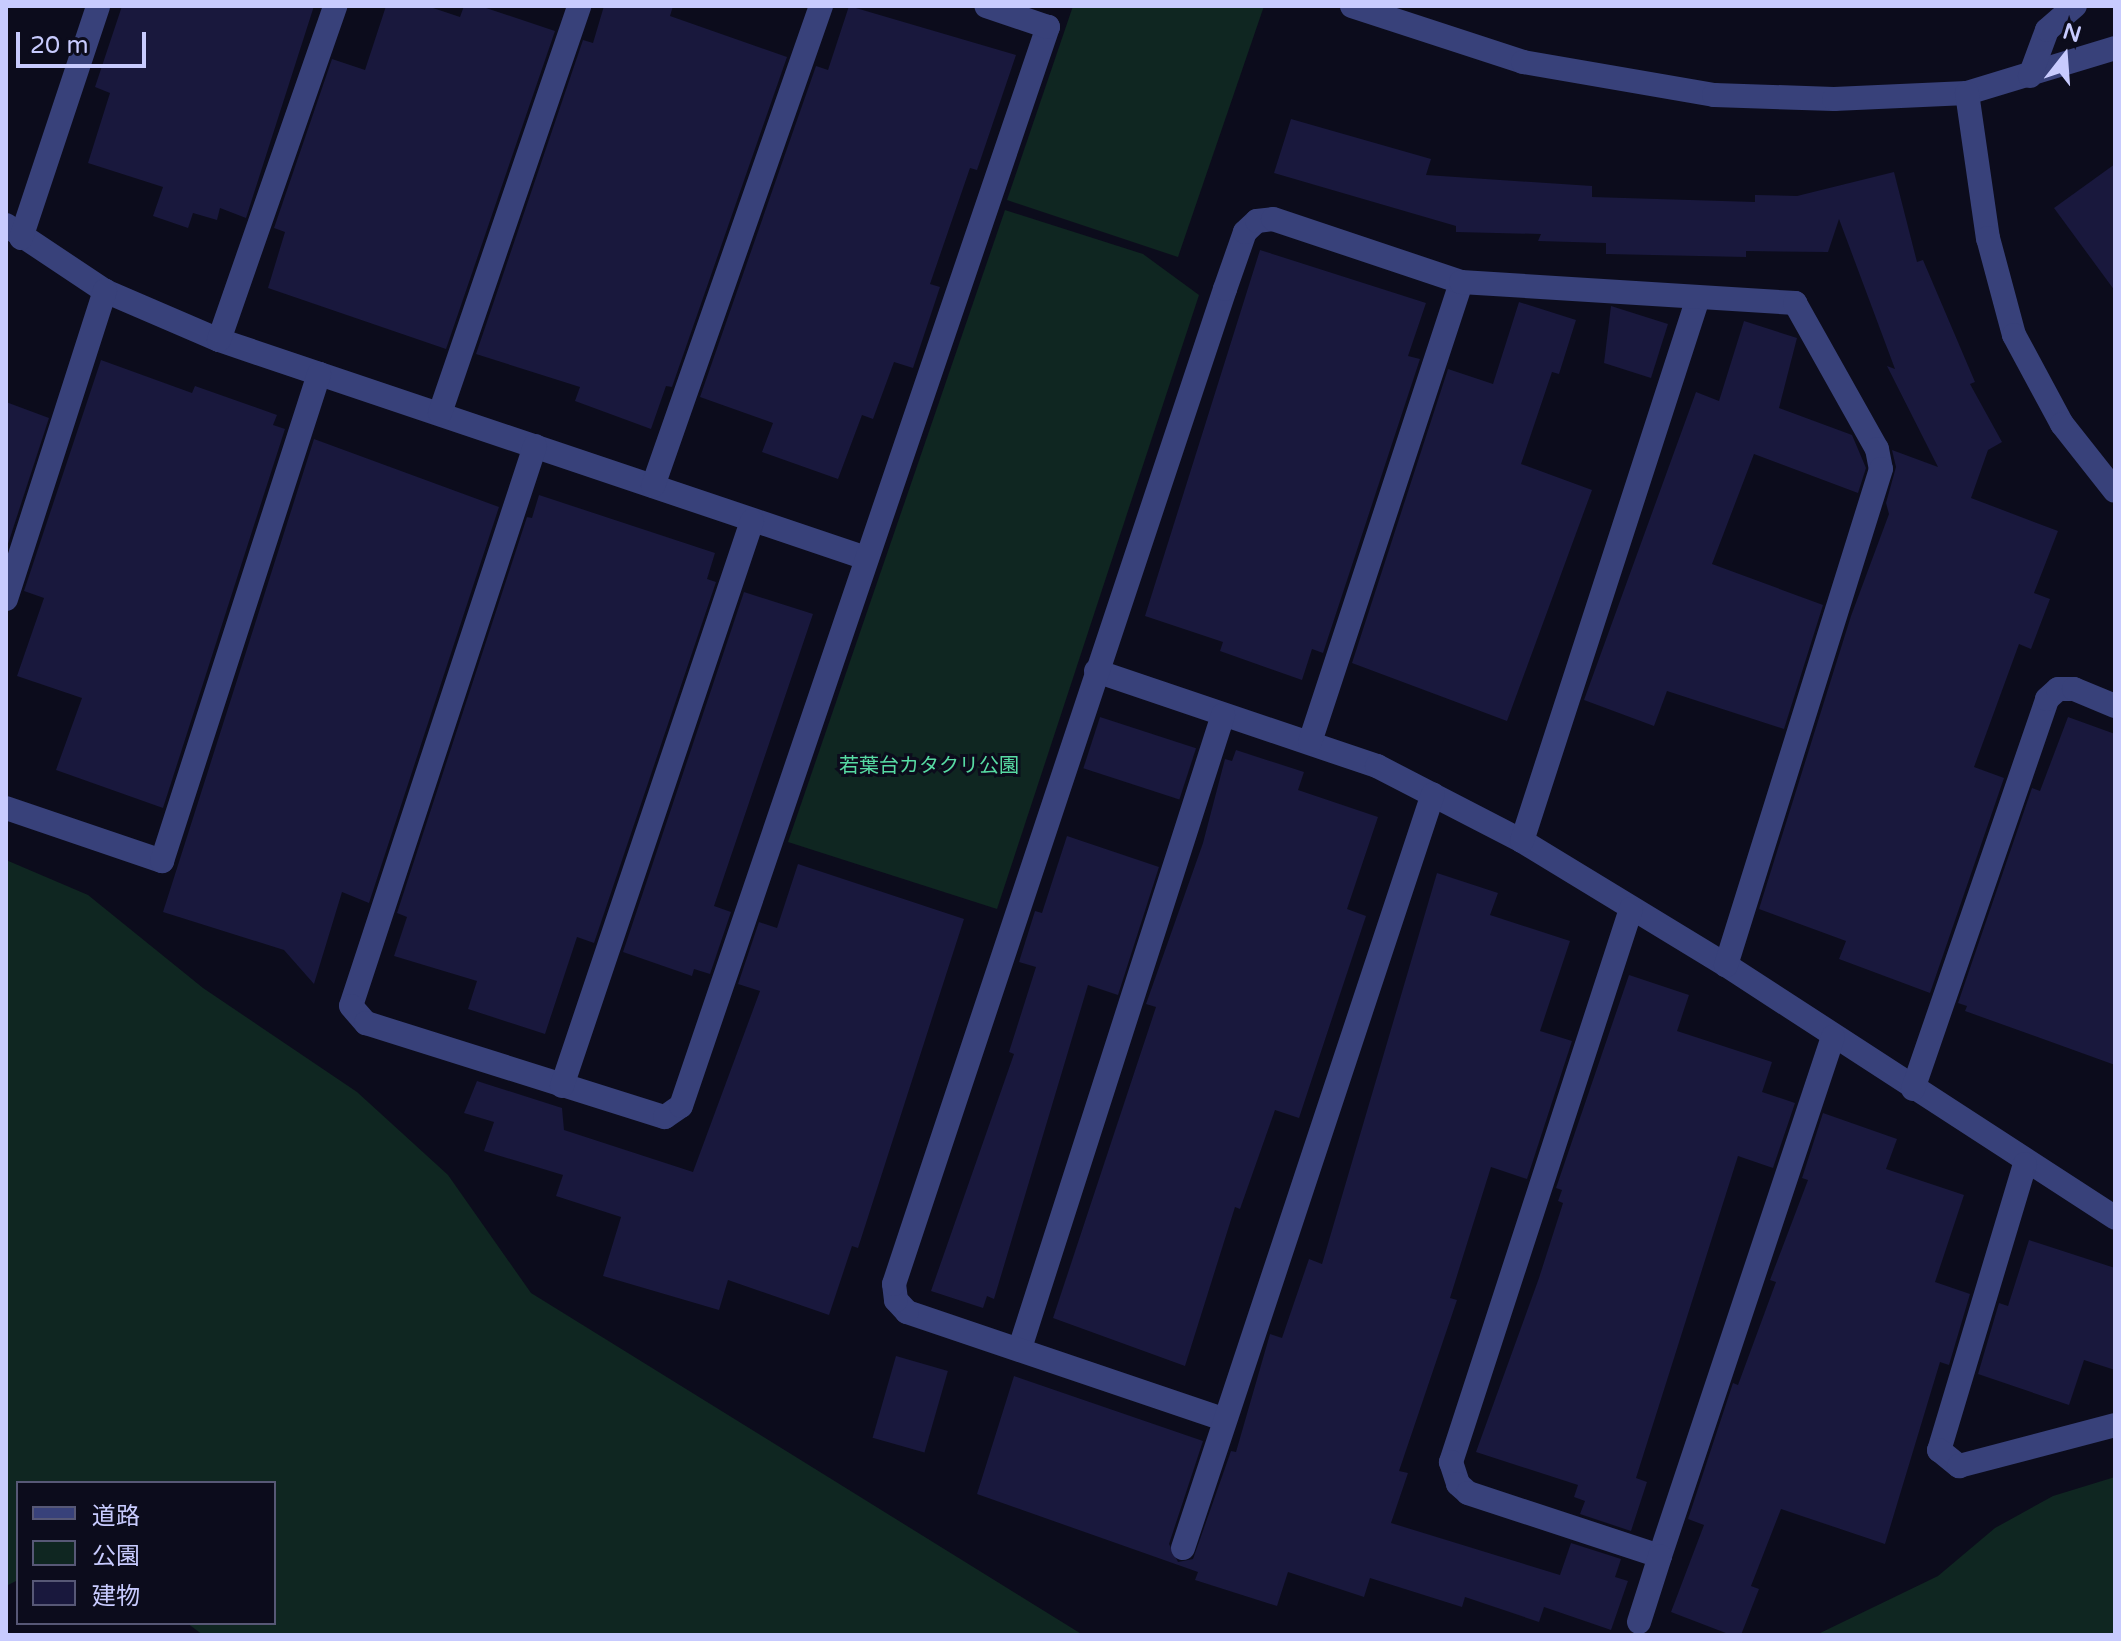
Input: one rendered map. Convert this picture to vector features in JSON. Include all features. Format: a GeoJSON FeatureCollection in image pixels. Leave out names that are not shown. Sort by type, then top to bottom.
{"type":"FeatureCollection","features":[{"type":"Feature","properties":{"kind":"street"},"geometry":{"type":"LineString","coordinates":[[98,6],[13,231],[105,291],[219,340],[866,558]]}},
{"type":"Feature","properties":{"kind":"street"},"geometry":{"type":"LineString","coordinates":[[219,340],[335,6]]}},
{"type":"Feature","properties":{"kind":"street"},"geometry":{"type":"LineString","coordinates":[[440,413],[579,6]]}},
{"type":"Feature","properties":{"kind":"street"},"geometry":{"type":"LineString","coordinates":[[653,486],[821,6]]}},
{"type":"Feature","properties":{"kind":"street"},"geometry":{"type":"LineString","coordinates":[[535,446],[351,1006],[366,1023],[653,1117],[675,1114],[681,1106],[1048,27],[986,6]]}},
{"type":"Feature","properties":{"kind":"street"},"geometry":{"type":"LineString","coordinates":[[1352,6],[1523,62],[1642,85],[1714,95],[1834,99],[1967,93],[2115,48]]}},
{"type":"Feature","properties":{"kind":"street"},"geometry":{"type":"LineString","coordinates":[[2030,76],[2047,30],[2075,6]]}},
{"type":"Feature","properties":{"kind":"street"},"geometry":{"type":"LineString","coordinates":[[1967,93],[1988,238],[2014,335],[2062,424],[2115,491]]}},
{"type":"Feature","properties":{"kind":"street"},"geometry":{"type":"LineString","coordinates":[[1223,1419],[907,1312],[896,1300],[894,1284],[1245,232],[1257,221],[1273,219],[1461,282],[1795,303],[1877,449],[1881,469],[1726,965]]}},
{"type":"Feature","properties":{"kind":"street"},"geometry":{"type":"LineString","coordinates":[[1310,742],[1461,282]]}},
{"type":"Feature","properties":{"kind":"street"},"geometry":{"type":"LineString","coordinates":[[6,599],[105,291]]}},
{"type":"Feature","properties":{"kind":"street"},"geometry":{"type":"LineString","coordinates":[[1522,841],[1698,298]]}},
{"type":"Feature","properties":{"kind":"street"},"geometry":{"type":"LineString","coordinates":[[6,808],[162,861],[319,374]]}},
{"type":"Feature","properties":{"kind":"street"},"geometry":{"type":"LineString","coordinates":[[562,1086],[752,521]]}},
{"type":"Feature","properties":{"kind":"street"},"geometry":{"type":"LineString","coordinates":[[1096,671],[1310,742],[1433,794],[1522,841],[1726,965],[2025,1164],[2114,1214]]}},
{"type":"Feature","properties":{"kind":"street"},"geometry":{"type":"LineString","coordinates":[[1913,1089],[2047,699],[2058,689],[2074,689],[2115,706]]}},
{"type":"Feature","properties":{"kind":"street"},"geometry":{"type":"LineString","coordinates":[[1020,1348],[1223,715]]}},
{"type":"Feature","properties":{"kind":"street"},"geometry":{"type":"LineString","coordinates":[[1183,1548],[1223,1419],[1433,794]]}},
{"type":"Feature","properties":{"kind":"street"},"geometry":{"type":"LineString","coordinates":[[1631,909],[1451,1462],[1458,1484],[1468,1493],[1660,1556]]}},
{"type":"Feature","properties":{"kind":"street"},"geometry":{"type":"LineString","coordinates":[[1639,1622],[1833,1037]]}},
{"type":"Feature","properties":{"kind":"street"},"geometry":{"type":"LineString","coordinates":[[2025,1164],[1939,1450],[1959,1466],[2115,1425]]}},
{"type":"Feature","properties":{"kind":"green space"},"geometry":{"type":"Polygon","coordinates":[[[1073,6],[1264,6],[1178,257],[1007,200],[1073,6]]]}},
{"type":"Feature","properties":{"kind":"green space","name":"若葉台カタクリ公園"},"geometry":{"type":"Polygon","coordinates":[[[1005,210],[1143,254],[1199,295],[997,909],[788,842],[1005,210]]]}},
{"type":"Feature","properties":{"kind":"green space"},"geometry":{"type":"Polygon","coordinates":[[[6,860],[88,895],[203,988],[357,1092],[448,1175],[531,1293],[1083,1635],[203,1635],[190,1625],[276,1625],[276,1481],[16,1481],[16,1581],[6,1586],[6,860]]]}},
{"type":"Feature","properties":{"kind":"green space"},"geometry":{"type":"Polygon","coordinates":[[[2115,1477],[2115,1635],[1816,1635],[1938,1576],[1995,1528],[2053,1496],[2115,1477]]]}},
{"type":"Feature","properties":{"kind":"building"},"geometry":{"type":"Polygon","coordinates":[[[122,6],[314,6],[246,218],[220,208],[217,220],[193,213],[188,228],[153,216],[163,187],[88,163],[110,93],[95,87],[122,6]]]}},
{"type":"Feature","properties":{"kind":"building"},"geometry":{"type":"Polygon","coordinates":[[[386,6],[427,6],[460,17],[464,6],[480,6],[555,31],[446,349],[268,288],[285,232],[274,228],[332,59],[365,70],[386,6]]]}},
{"type":"Feature","properties":{"kind":"building"},"geometry":{"type":"Polygon","coordinates":[[[604,6],[673,6],[670,16],[787,57],[672,387],[666,386],[651,429],[575,401],[580,387],[476,354],[583,40],[593,43],[604,6]]]}},
{"type":"Feature","properties":{"kind":"building"},"geometry":{"type":"Polygon","coordinates":[[[849,6],[1016,55],[977,170],[970,168],[930,284],[940,287],[913,368],[894,362],[873,419],[862,415],[838,479],[762,452],[773,423],[700,397],[816,66],[828,70],[849,6]]]}},
{"type":"Feature","properties":{"kind":"building"},"geometry":{"type":"Polygon","coordinates":[[[1291,119],[1431,159],[1426,175],[1592,186],[1592,197],[1755,202],[1755,195],[1797,196],[1894,172],[1917,262],[1923,260],[1975,382],[1970,384],[2002,442],[1988,450],[1971,498],[2058,531],[2034,593],[2050,599],[2031,649],[2019,644],[1974,767],[2004,778],[1930,993],[1839,959],[1846,941],[1759,909],[1851,616],[1889,514],[1886,503],[1896,467],[1892,450],[1938,467],[1887,366],[1895,369],[1839,219],[1828,252],[1746,251],[1746,257],[1606,254],[1606,243],[1538,241],[1541,234],[1456,232],[1456,226],[1274,173],[1291,119]]]}},
{"type":"Feature","properties":{"kind":"building"},"geometry":{"type":"Polygon","coordinates":[[[2115,164],[2115,291],[2054,208],[2115,164]]]}},
{"type":"Feature","properties":{"kind":"building"},"geometry":{"type":"Polygon","coordinates":[[[1260,250],[1426,303],[1408,356],[1420,359],[1323,653],[1312,649],[1302,680],[1220,651],[1223,642],[1145,616],[1260,250]]]}},
{"type":"Feature","properties":{"kind":"building"},"geometry":{"type":"Polygon","coordinates":[[[1519,302],[1576,320],[1559,374],[1552,372],[1521,464],[1592,490],[1507,721],[1352,663],[1448,369],[1493,384],[1519,302]]]}},
{"type":"Feature","properties":{"kind":"building"},"geometry":{"type":"Polygon","coordinates":[[[1611,306],[1668,324],[1651,378],[1604,363],[1611,306]]]}},
{"type":"Feature","properties":{"kind":"building"},"geometry":{"type":"Polygon","coordinates":[[[1744,321],[1797,338],[1779,408],[1852,435],[1866,468],[1858,493],[1754,454],[1712,564],[1823,605],[1784,729],[1667,691],[1654,726],[1584,700],[1696,392],[1719,401],[1744,321]]]}},
{"type":"Feature","properties":{"kind":"building"},"geometry":{"type":"Polygon","coordinates":[[[101,360],[192,393],[195,386],[277,415],[273,425],[285,429],[163,808],[56,770],[82,698],[17,676],[44,598],[24,591],[101,360]]]}},
{"type":"Feature","properties":{"kind":"building"},"geometry":{"type":"Polygon","coordinates":[[[6,402],[49,418],[6,550],[6,402]]]}},
{"type":"Feature","properties":{"kind":"building"},"geometry":{"type":"Polygon","coordinates":[[[314,439],[499,507],[369,903],[342,892],[314,984],[284,950],[163,912],[314,439]]]}},
{"type":"Feature","properties":{"kind":"building"},"geometry":{"type":"Polygon","coordinates":[[[539,495],[715,553],[707,579],[716,582],[594,943],[577,937],[545,1034],[468,1009],[477,981],[394,956],[407,917],[397,913],[527,517],[532,518],[539,495]]]}},
{"type":"Feature","properties":{"kind":"building"},"geometry":{"type":"Polygon","coordinates":[[[744,592],[813,614],[714,906],[731,912],[710,974],[694,969],[692,976],[623,952],[744,592]]]}},
{"type":"Feature","properties":{"kind":"building"},"geometry":{"type":"Polygon","coordinates":[[[1100,717],[1196,748],[1179,800],[1083,768],[1100,717]]]}},
{"type":"Feature","properties":{"kind":"building"},"geometry":{"type":"Polygon","coordinates":[[[2068,717],[2115,734],[2115,1065],[1965,1011],[1967,1006],[1958,1003],[2032,788],[2040,791],[2068,717]]]}},
{"type":"Feature","properties":{"kind":"building"},"geometry":{"type":"Polygon","coordinates":[[[1236,750],[1304,772],[1298,790],[1378,817],[1347,909],[1366,916],[1299,1118],[1275,1110],[1240,1209],[1235,1207],[1185,1366],[1053,1318],[1156,1007],[1146,1004],[1203,843],[1225,759],[1232,761],[1236,750]]]}},
{"type":"Feature","properties":{"kind":"building"},"geometry":{"type":"Polygon","coordinates":[[[1067,836],[1159,867],[1118,995],[1088,985],[994,1299],[987,1296],[983,1308],[931,1291],[1014,1054],[1009,1052],[1036,967],[1019,962],[1035,911],[1042,913],[1067,836]]]}},
{"type":"Feature","properties":{"kind":"building"},"geometry":{"type":"Polygon","coordinates":[[[798,864],[964,919],[858,1248],[852,1246],[829,1315],[728,1280],[719,1310],[603,1276],[621,1217],[556,1196],[563,1175],[484,1151],[494,1122],[464,1113],[477,1081],[562,1108],[564,1130],[693,1172],[760,991],[738,984],[759,922],[777,928],[798,864]]]}},
{"type":"Feature","properties":{"kind":"building"},"geometry":{"type":"Polygon","coordinates":[[[1437,873],[1498,893],[1490,915],[1570,941],[1540,1031],[1572,1041],[1527,1179],[1491,1167],[1450,1298],[1457,1300],[1399,1471],[1408,1473],[1391,1523],[1560,1575],[1571,1543],[1621,1559],[1615,1577],[1628,1581],[1611,1630],[1544,1607],[1539,1622],[1465,1597],[1462,1607],[1370,1578],[1364,1597],[1288,1572],[1277,1606],[1195,1580],[1198,1572],[977,1494],[1014,1376],[1203,1441],[1169,1544],[1178,1562],[1193,1559],[1231,1451],[1236,1452],[1270,1334],[1282,1338],[1309,1259],[1322,1264],[1437,873]]]}},
{"type":"Feature","properties":{"kind":"building"},"geometry":{"type":"Polygon","coordinates":[[[1629,975],[1689,995],[1677,1031],[1772,1062],[1762,1092],[1795,1103],[1773,1168],[1738,1156],[1636,1478],[1647,1482],[1631,1531],[1580,1514],[1585,1501],[1574,1497],[1578,1485],[1476,1452],[1539,1278],[1563,1203],[1558,1201],[1562,1190],[1556,1188],[1629,975]]]}},
{"type":"Feature","properties":{"kind":"building"},"geometry":{"type":"Polygon","coordinates":[[[1823,1113],[1897,1139],[1886,1169],[1964,1195],[1935,1282],[1970,1294],[1949,1365],[1940,1362],[1885,1544],[1781,1509],[1751,1586],[1759,1589],[1741,1635],[1731,1635],[1671,1612],[1704,1525],[1688,1519],[1733,1383],[1738,1385],[1776,1282],[1770,1280],[1808,1180],[1802,1178],[1823,1113]]]}},
{"type":"Feature","properties":{"kind":"building"},"geometry":{"type":"Polygon","coordinates":[[[2029,1240],[2115,1268],[2115,1370],[2084,1360],[2069,1405],[1978,1374],[1999,1303],[2008,1306],[2029,1240]]]}},
{"type":"Feature","properties":{"kind":"building"},"geometry":{"type":"Polygon","coordinates":[[[896,1356],[948,1371],[924,1453],[873,1438],[896,1356]]]}}]}
